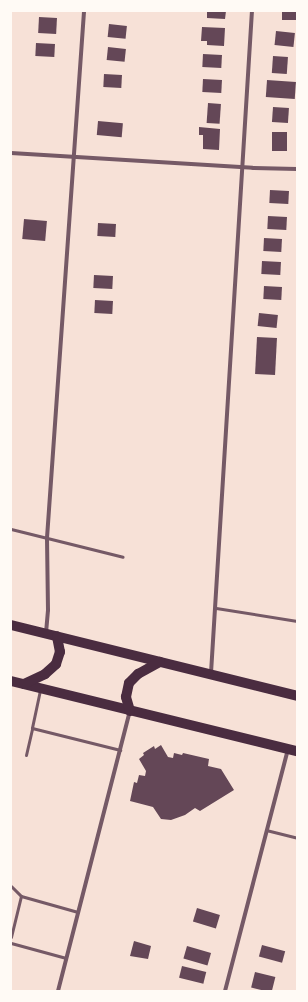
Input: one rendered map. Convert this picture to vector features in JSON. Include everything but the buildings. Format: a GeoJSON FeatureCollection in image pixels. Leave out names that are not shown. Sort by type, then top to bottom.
{"type":"FeatureCollection","features":[{"type":"Feature","properties":{"kind":"main road"},"geometry":{"type":"LineString","coordinates":[[11,625],[297,694]]}},
{"type":"Feature","properties":{"kind":"main road"},"geometry":{"type":"LineString","coordinates":[[24,684],[45,674],[56,664],[60,652],[57,636]]}},
{"type":"Feature","properties":{"kind":"main road"},"geometry":{"type":"LineString","coordinates":[[130,711],[126,697],[129,683],[138,674],[160,662]]}},
{"type":"Feature","properties":{"kind":"main road"},"geometry":{"type":"LineString","coordinates":[[11,681],[292,750]]}},
{"type":"Feature","properties":{"kind":"street"},"geometry":{"type":"LineString","coordinates":[[46,633],[48,610],[48,538],[84,11]]}},
{"type":"Feature","properties":{"kind":"street"},"geometry":{"type":"LineString","coordinates":[[211,674],[252,11]]}},
{"type":"Feature","properties":{"kind":"street"},"geometry":{"type":"LineString","coordinates":[[11,153],[297,169]]}},
{"type":"Feature","properties":{"kind":"street"},"geometry":{"type":"LineString","coordinates":[[58,991],[130,711]]}},
{"type":"Feature","properties":{"kind":"street"},"geometry":{"type":"LineString","coordinates":[[224,991],[266,830],[292,750]]}},
{"type":"Feature","properties":{"kind":"lane"},"geometry":{"type":"LineString","coordinates":[[11,529],[123,557]]}},
{"type":"Feature","properties":{"kind":"lane"},"geometry":{"type":"LineString","coordinates":[[216,608],[297,621]]}},
{"type":"Feature","properties":{"kind":"lane"},"geometry":{"type":"LineString","coordinates":[[26,755],[41,688]]}},
{"type":"Feature","properties":{"kind":"lane"},"geometry":{"type":"LineString","coordinates":[[32,728],[120,750]]}},
{"type":"Feature","properties":{"kind":"lane"},"geometry":{"type":"LineString","coordinates":[[266,830],[297,838]]}},
{"type":"Feature","properties":{"kind":"lane"},"geometry":{"type":"LineString","coordinates":[[11,886],[21,896],[78,912]]}},
{"type":"Feature","properties":{"kind":"lane"},"geometry":{"type":"LineString","coordinates":[[11,937],[21,896]]}},
{"type":"Feature","properties":{"kind":"lane"},"geometry":{"type":"LineString","coordinates":[[11,943],[66,958]]}}]}
